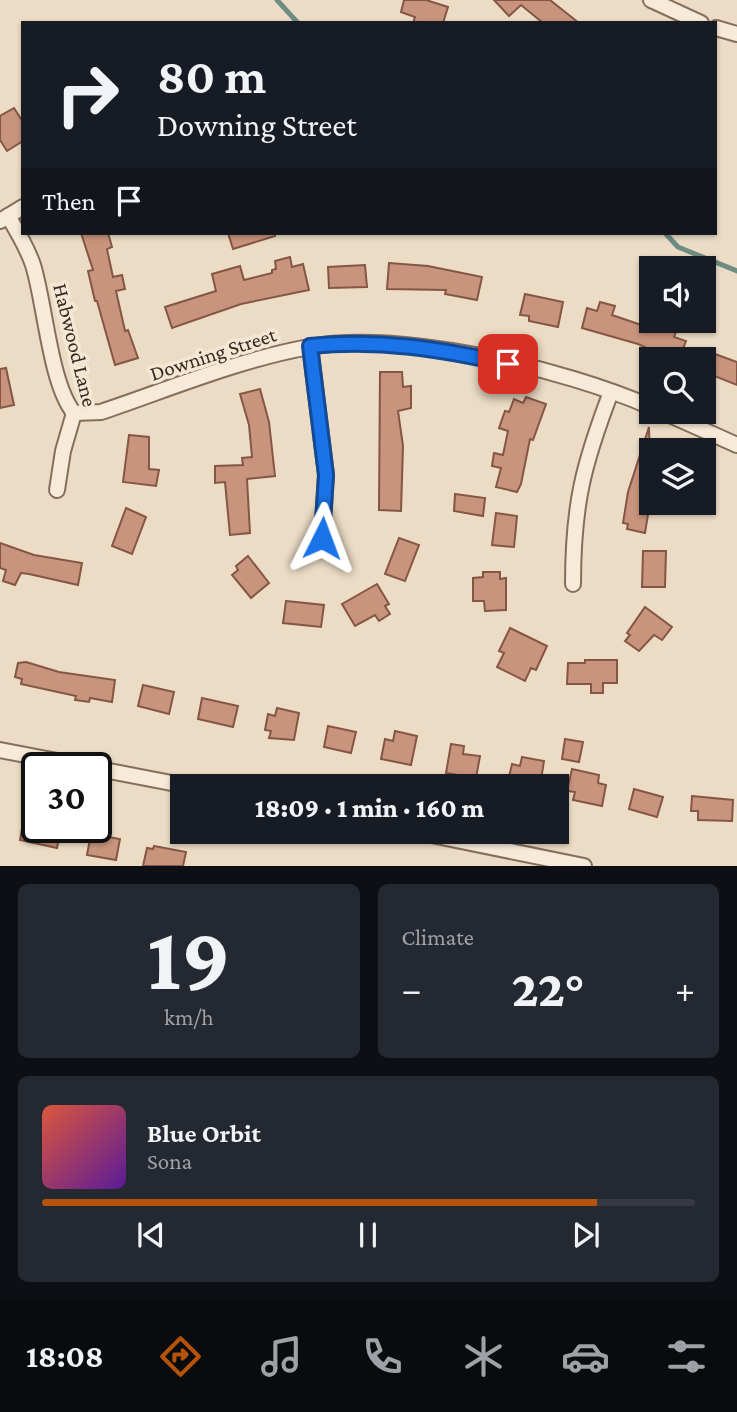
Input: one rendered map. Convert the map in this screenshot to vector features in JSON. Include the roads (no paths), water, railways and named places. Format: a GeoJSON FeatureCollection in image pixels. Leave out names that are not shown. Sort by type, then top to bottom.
{"type":"FeatureCollection","features":[{"type":"Feature","properties":{"kind":"street"},"geometry":{"type":"LineString","coordinates":[[651,0],[697,21]]}},
{"type":"Feature","properties":{"kind":"street"},"geometry":{"type":"LineString","coordinates":[[717,28],[737,34]]}},
{"type":"Feature","properties":{"kind":"street"},"geometry":{"type":"LineString","coordinates":[[4,218],[21,208]]}},
{"type":"Feature","properties":{"kind":"street","name":"Habwood Lane"},"geometry":{"type":"LineString","coordinates":[[4,218],[33,265],[59,378],[68,405],[74,413],[63,451],[57,490]]}},
{"type":"Feature","properties":{"kind":"street","name":"Downing Street"},"geometry":{"type":"LineString","coordinates":[[74,413],[101,412],[260,358],[310,346],[384,342],[436,349],[556,375],[639,402]]}},
{"type":"Feature","properties":{"kind":"street"},"geometry":{"type":"LineString","coordinates":[[310,346],[326,475],[322,538]]}},
{"type":"Feature","properties":{"kind":"street"},"geometry":{"type":"LineString","coordinates":[[573,584],[573,535],[581,479],[611,391]]}},
{"type":"Feature","properties":{"kind":"street"},"geometry":{"type":"LineString","coordinates":[[690,424],[737,445]]}},
{"type":"Feature","properties":{"kind":"street"},"geometry":{"type":"LineString","coordinates":[[0,750],[170,783]]}},
{"type":"Feature","properties":{"kind":"street"},"geometry":{"type":"LineString","coordinates":[[476,844],[583,866]]}},
{"type":"Feature","properties":{"kind":"waterway"},"geometry":{"type":"LineString","coordinates":[[277,0],[296,21]]}},
{"type":"Feature","properties":{"kind":"waterway"},"geometry":{"type":"LineString","coordinates":[[667,235],[678,247],[737,271]]}}]}
